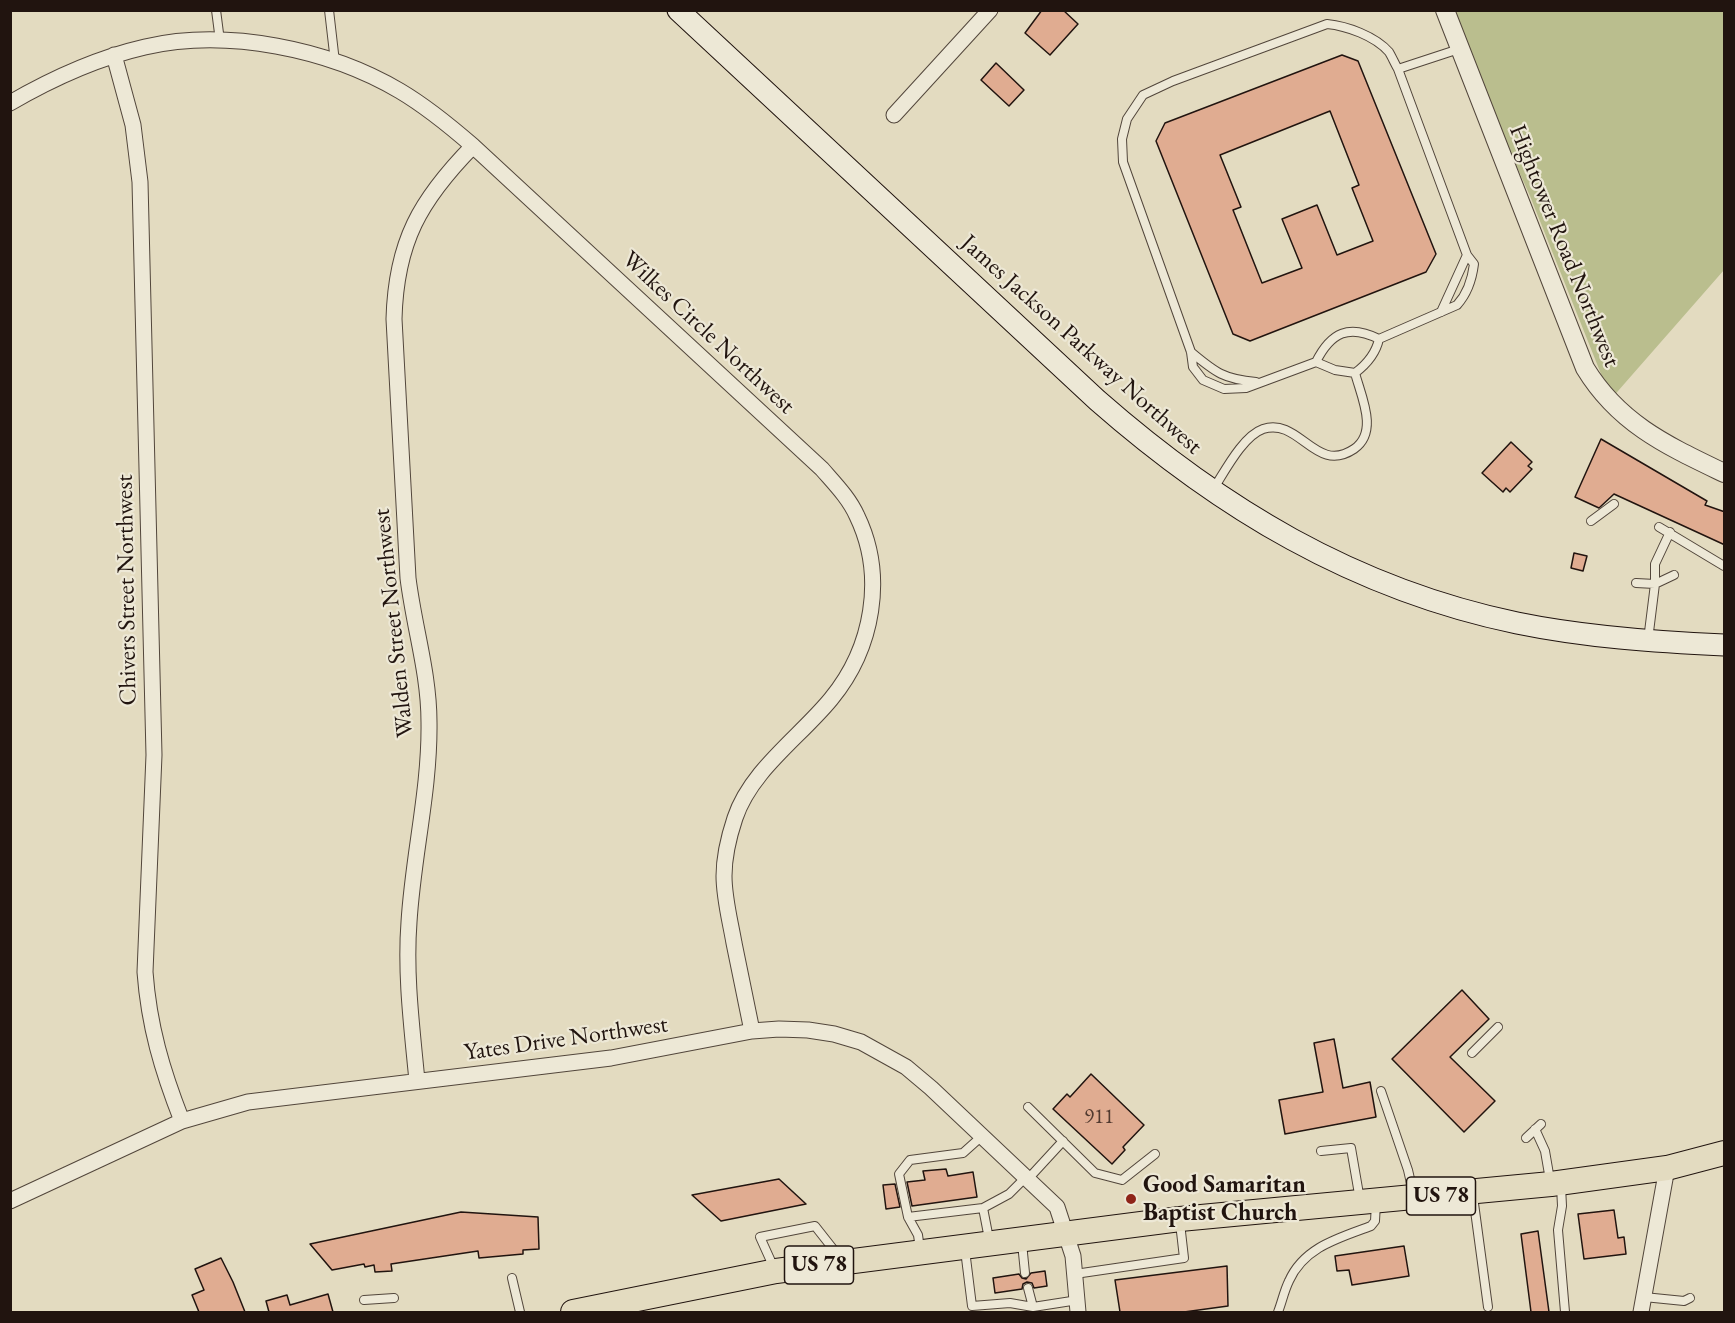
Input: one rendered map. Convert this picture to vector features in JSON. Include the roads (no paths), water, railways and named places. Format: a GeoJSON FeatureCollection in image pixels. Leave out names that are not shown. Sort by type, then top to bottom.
{"type":"FeatureCollection","features":[{"type":"Feature","properties":{"kind":"main road","name":"James Jackson Parkway Northwest"},"geometry":{"type":"LineString","coordinates":[[678,10],[1097,400],[1151,446],[1239,509],[1292,540],[1399,589],[1456,607],[1516,622],[1576,633],[1725,645]]}},
{"type":"Feature","properties":{"kind":"main road","name":"US 78"},"geometry":{"type":"LineString","coordinates":[[573,1312],[776,1271],[1180,1219],[1556,1184],[1667,1168],[1725,1153]]}},
{"type":"Feature","properties":{"kind":"street"},"geometry":{"type":"LineString","coordinates":[[894,116],[990,10]]}},
{"type":"Feature","properties":{"kind":"street","name":"Hightower Road Northwest"},"geometry":{"type":"LineString","coordinates":[[1445,10],[1574,343],[1598,390],[1635,424],[1658,439],[1725,473]]}},
{"type":"Feature","properties":{"kind":"street","name":"Wilkes Circle Northwest"},"geometry":{"type":"LineString","coordinates":[[10,103],[39,86],[78,68],[114,55],[167,44],[220,41],[278,46],[335,62],[373,77],[441,119],[473,146],[822,469],[842,491],[857,516],[867,543],[872,569],[873,598],[868,628],[859,655],[847,679],[831,700],[750,788],[736,815],[727,845],[724,874],[726,900],[752,1032]]}},
{"type":"Feature","properties":{"kind":"street","name":"Chivers Street Northwest"},"geometry":{"type":"LineString","coordinates":[[114,55],[133,125],[140,182],[154,755],[145,972],[147,1007],[162,1067],[182,1121]]}},
{"type":"Feature","properties":{"kind":"street","name":"Walden Street Northwest"},"geometry":{"type":"LineString","coordinates":[[417,1081],[407,962],[413,880],[427,782],[429,720],[423,656],[411,606],[408,578],[394,319],[395,291],[399,263],[408,236],[421,210],[441,181],[473,146]]}},
{"type":"Feature","properties":{"kind":"street","name":"Yates Drive Northwest"},"geometry":{"type":"LineString","coordinates":[[10,1201],[182,1121],[248,1102],[611,1058],[752,1032],[779,1029],[808,1030],[834,1034],[861,1042],[906,1068],[1057,1207],[1067,1234],[1076,1274],[1078,1306]]}},
{"type":"Feature","properties":{"kind":"street"},"geometry":{"type":"LineString","coordinates":[[1641,1312],[1667,1168]]}},
{"type":"Feature","properties":{"kind":"lane"},"geometry":{"type":"LineString","coordinates":[[216,10],[220,41]]}},
{"type":"Feature","properties":{"kind":"lane"},"geometry":{"type":"LineString","coordinates":[[329,10],[335,62]]}},
{"type":"Feature","properties":{"kind":"lane"},"geometry":{"type":"LineString","coordinates":[[1327,24],[1344,26],[1363,33],[1388,51],[1398,69],[1467,255],[1474,264],[1472,280],[1465,296],[1457,305],[1380,339],[1360,331],[1343,333],[1326,345],[1316,362],[1246,388],[1224,389],[1203,380],[1193,367],[1191,352],[1123,162],[1122,139],[1127,119],[1143,95],[1173,81],[1327,24]]}},
{"type":"Feature","properties":{"kind":"lane"},"geometry":{"type":"LineString","coordinates":[[1398,69],[1460,49]]}},
{"type":"Feature","properties":{"kind":"lane"},"geometry":{"type":"LineString","coordinates":[[1441,312],[1467,255]]}},
{"type":"Feature","properties":{"kind":"lane"},"geometry":{"type":"LineString","coordinates":[[1316,362],[1335,370],[1355,373],[1364,366],[1377,348],[1380,339]]}},
{"type":"Feature","properties":{"kind":"lane"},"geometry":{"type":"LineString","coordinates":[[1191,352],[1210,368],[1233,380],[1258,382]]}},
{"type":"Feature","properties":{"kind":"lane"},"geometry":{"type":"LineString","coordinates":[[1213,490],[1246,441],[1263,429],[1284,427],[1324,455],[1339,456],[1354,449],[1363,441],[1368,420],[1355,373]]}},
{"type":"Feature","properties":{"kind":"lane"},"geometry":{"type":"LineString","coordinates":[[1591,521],[1614,504]]}},
{"type":"Feature","properties":{"kind":"lane"},"geometry":{"type":"LineString","coordinates":[[1659,526],[1725,566]]}},
{"type":"Feature","properties":{"kind":"lane"},"geometry":{"type":"LineString","coordinates":[[1648,640],[1655,584],[1654,564],[1670,532]]}},
{"type":"Feature","properties":{"kind":"lane"},"geometry":{"type":"LineString","coordinates":[[1636,583],[1655,584],[1674,575]]}},
{"type":"Feature","properties":{"kind":"lane"},"geometry":{"type":"LineString","coordinates":[[1472,1053],[1498,1027]]}},
{"type":"Feature","properties":{"kind":"lane"},"geometry":{"type":"LineString","coordinates":[[1381,1091],[1408,1170],[1414,1198]]}},
{"type":"Feature","properties":{"kind":"lane"},"geometry":{"type":"LineString","coordinates":[[1028,1107],[1095,1173],[1122,1180],[1155,1154]]}},
{"type":"Feature","properties":{"kind":"lane"},"geometry":{"type":"LineString","coordinates":[[1526,1138],[1538,1126],[1563,1206],[1558,1230],[1565,1312]]}},
{"type":"Feature","properties":{"kind":"lane"},"geometry":{"type":"LineString","coordinates":[[921,1252],[918,1234],[908,1217],[899,1174],[910,1160],[963,1153],[982,1136]]}},
{"type":"Feature","properties":{"kind":"lane"},"geometry":{"type":"LineString","coordinates":[[908,1217],[982,1208],[1008,1194],[1063,1142]]}},
{"type":"Feature","properties":{"kind":"lane"},"geometry":{"type":"LineString","coordinates":[[1278,1312],[1289,1280],[1305,1257],[1324,1244],[1371,1226],[1375,1221],[1351,1148],[1321,1151]]}},
{"type":"Feature","properties":{"kind":"lane"},"geometry":{"type":"LineString","coordinates":[[1473,1193],[1488,1307]]}},
{"type":"Feature","properties":{"kind":"lane"},"geometry":{"type":"LineString","coordinates":[[982,1208],[990,1242]]}},
{"type":"Feature","properties":{"kind":"lane"},"geometry":{"type":"LineString","coordinates":[[1076,1274],[1184,1258],[1180,1219]]}},
{"type":"Feature","properties":{"kind":"lane"},"geometry":{"type":"LineString","coordinates":[[776,1271],[760,1236],[815,1226],[843,1262]]}},
{"type":"Feature","properties":{"kind":"lane"},"geometry":{"type":"LineString","coordinates":[[1022,1239],[1025,1273]]}},
{"type":"Feature","properties":{"kind":"lane"},"geometry":{"type":"LineString","coordinates":[[964,1246],[972,1306],[1010,1302],[1033,1307],[1078,1306]]}},
{"type":"Feature","properties":{"kind":"lane"},"geometry":{"type":"LineString","coordinates":[[512,1278],[520,1312]]}},
{"type":"Feature","properties":{"kind":"lane"},"geometry":{"type":"LineString","coordinates":[[1028,1288],[1033,1307]]}},
{"type":"Feature","properties":{"kind":"lane"},"geometry":{"type":"LineString","coordinates":[[1644,1297],[1684,1300],[1690,1298]]}},
{"type":"Feature","properties":{"kind":"lane"},"geometry":{"type":"LineString","coordinates":[[364,1300],[394,1298]]}},
{"type":"Feature","properties":{"kind":"place","name":"Good Samaritan Baptist Church"},"geometry":{"type":"Point","coordinates":[1131,1199]}}]}
